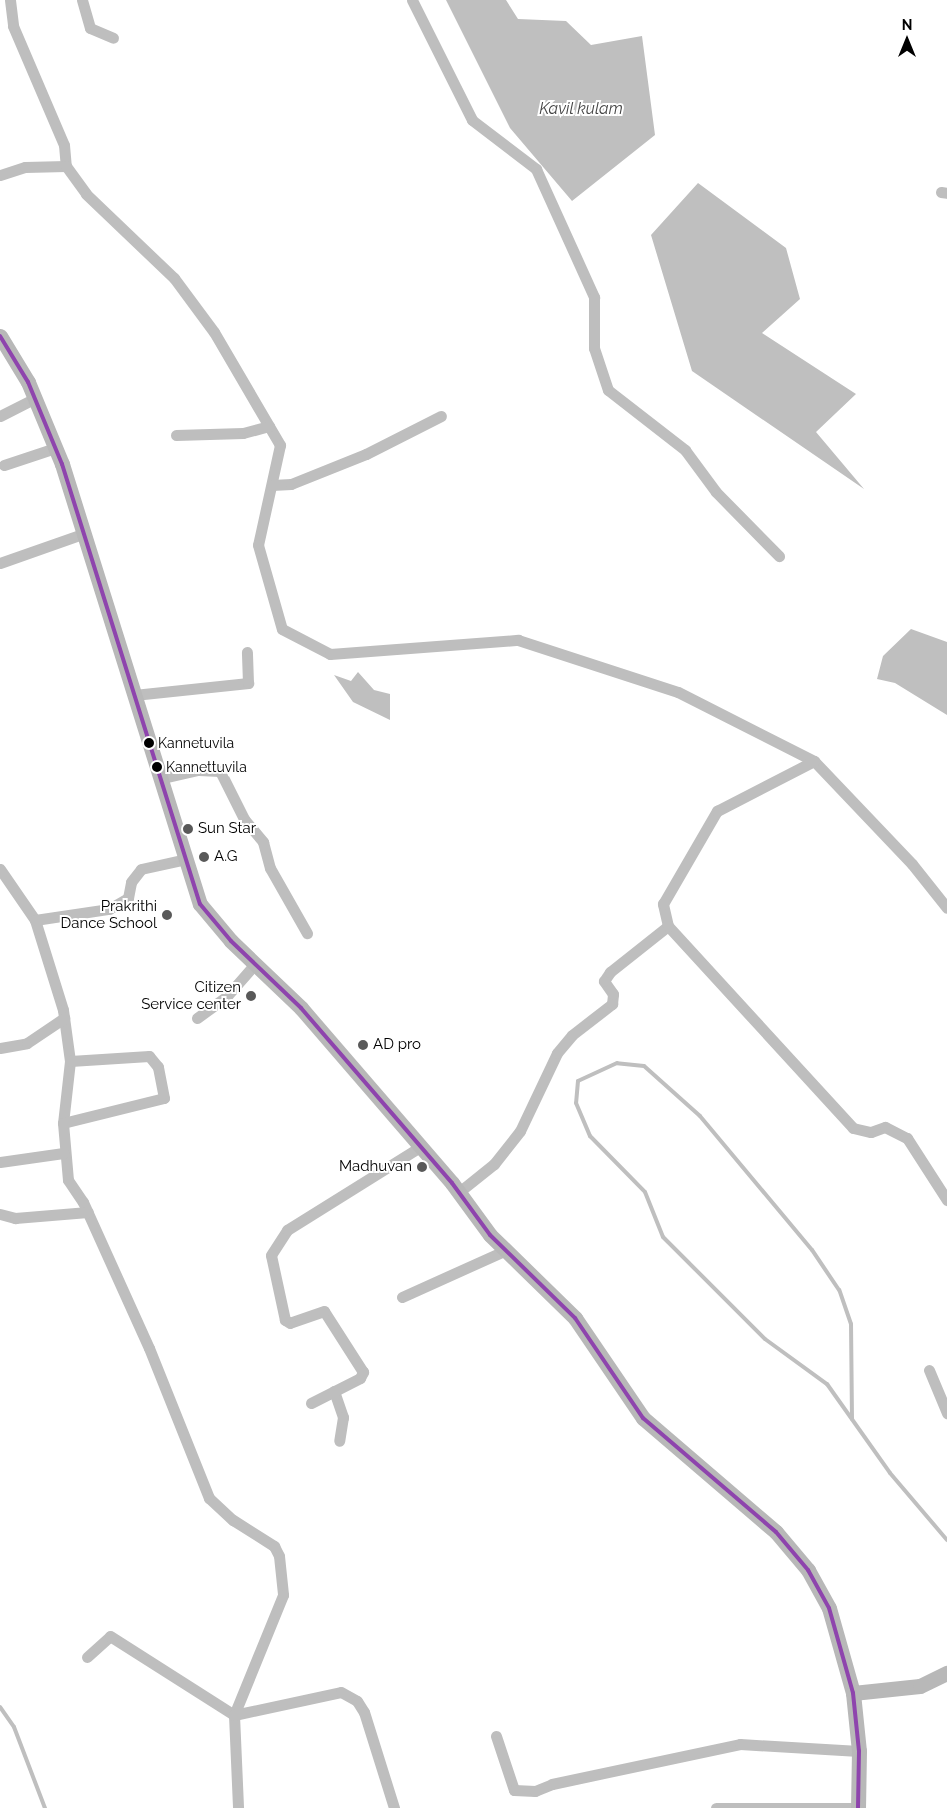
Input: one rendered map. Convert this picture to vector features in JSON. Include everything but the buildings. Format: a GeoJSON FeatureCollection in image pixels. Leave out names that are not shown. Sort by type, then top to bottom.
{"type":"FeatureCollection","features":[{"type":"Feature","properties":{"kind":"main road"},"geometry":{"type":"LineString","coordinates":[[0,336],[35,398],[85,533],[134,695],[163,778],[200,904],[255,964],[301,1008],[459,1192],[504,1250],[575,1318],[643,1418],[766,1523],[808,1570],[829,1608],[853,1693],[859,1751],[858,1808]]}},
{"type":"Feature","properties":{"kind":"main road"},"geometry":{"type":"LineString","coordinates":[[853,1693],[920,1686],[947,1674]]}},
{"type":"Feature","properties":{"kind":"street"},"geometry":{"type":"LineString","coordinates":[[10,0],[13,26],[64,145],[66,166],[86,194],[174,278],[214,332],[280,445],[258,545],[282,629],[330,654],[518,640],[678,692],[814,761],[912,864],[947,908]]}},
{"type":"Feature","properties":{"kind":"street"},"geometry":{"type":"LineString","coordinates":[[82,0],[90,28],[112,38]]}},
{"type":"Feature","properties":{"kind":"street"},"geometry":{"type":"LineString","coordinates":[[412,0],[472,120],[536,169],[594,298],[594,348],[608,390],[685,450],[716,492],[779,556]]}},
{"type":"Feature","properties":{"kind":"street"},"geometry":{"type":"LineString","coordinates":[[0,175],[25,167],[66,166]]}},
{"type":"Feature","properties":{"kind":"street"},"geometry":{"type":"LineString","coordinates":[[0,416],[35,398]]}},
{"type":"Feature","properties":{"kind":"street"},"geometry":{"type":"LineString","coordinates":[[272,485],[291,484],[366,454],[441,416]]}},
{"type":"Feature","properties":{"kind":"street"},"geometry":{"type":"LineString","coordinates":[[176,435],[243,433],[269,426]]}},
{"type":"Feature","properties":{"kind":"street"},"geometry":{"type":"LineString","coordinates":[[4,465],[55,448]]}},
{"type":"Feature","properties":{"kind":"street"},"geometry":{"type":"LineString","coordinates":[[0,563],[85,533]]}},
{"type":"Feature","properties":{"kind":"street"},"geometry":{"type":"LineString","coordinates":[[134,695],[248,683],[247,652]]}},
{"type":"Feature","properties":{"kind":"street"},"geometry":{"type":"LineString","coordinates":[[814,761],[717,811],[663,904],[668,926],[853,1128],[871,1132],[884,1127],[907,1138],[947,1200]]}},
{"type":"Feature","properties":{"kind":"street"},"geometry":{"type":"LineString","coordinates":[[163,778],[200,770],[220,771],[244,819],[263,842],[270,868],[307,933]]}},
{"type":"Feature","properties":{"kind":"street"},"geometry":{"type":"LineString","coordinates":[[35,920],[109,909],[128,898],[131,882],[141,868],[187,859]]}},
{"type":"Feature","properties":{"kind":"street"},"geometry":{"type":"LineString","coordinates":[[0,869],[35,920],[64,1018],[70,1061],[63,1123],[63,1153],[68,1180],[88,1212],[149,1348],[209,1498],[232,1520],[274,1546],[279,1556],[283,1595],[234,1715],[238,1808]]}},
{"type":"Feature","properties":{"kind":"street"},"geometry":{"type":"LineString","coordinates":[[459,1192],[494,1164],[520,1131],[557,1053],[572,1035],[612,1004],[613,994],[604,981],[610,972],[668,926]]}},
{"type":"Feature","properties":{"kind":"street"},"geometry":{"type":"LineString","coordinates":[[197,1018],[227,996],[255,964]]}},
{"type":"Feature","properties":{"kind":"street"},"geometry":{"type":"LineString","coordinates":[[0,1048],[27,1043],[64,1018]]}},
{"type":"Feature","properties":{"kind":"street"},"geometry":{"type":"LineString","coordinates":[[63,1123],[164,1098],[158,1067],[149,1056],[70,1061]]}},
{"type":"Feature","properties":{"kind":"street"},"geometry":{"type":"LineString","coordinates":[[311,1403],[362,1377],[362,1369],[324,1311],[290,1323],[285,1320],[270,1255],[287,1230],[420,1147]]}},
{"type":"Feature","properties":{"kind":"street"},"geometry":{"type":"LineString","coordinates":[[0,1162],[63,1153]]}},
{"type":"Feature","properties":{"kind":"street"},"geometry":{"type":"LineString","coordinates":[[0,1214],[15,1218],[88,1212]]}},
{"type":"Feature","properties":{"kind":"street"},"geometry":{"type":"LineString","coordinates":[[402,1297],[504,1250]]}},
{"type":"Feature","properties":{"kind":"street"},"geometry":{"type":"LineString","coordinates":[[929,1370],[947,1413]]}},
{"type":"Feature","properties":{"kind":"street"},"geometry":{"type":"LineString","coordinates":[[334,1391],[342,1417],[339,1442]]}},
{"type":"Feature","properties":{"kind":"street"},"geometry":{"type":"LineString","coordinates":[[87,1657],[110,1636],[234,1715],[341,1692],[358,1701],[394,1808]]}},
{"type":"Feature","properties":{"kind":"street"},"geometry":{"type":"LineString","coordinates":[[496,1736],[514,1790],[535,1791],[552,1784],[740,1744],[859,1751]]}},
{"type":"Feature","properties":{"kind":"street"},"geometry":{"type":"LineString","coordinates":[[716,1808],[858,1808]]}},
{"type":"Feature","properties":{"kind":"water","name":"Kavil kulam"},"geometry":{"type":"Polygon","coordinates":[[[446,0],[506,0],[518,19],[566,21],[591,45],[642,36],[655,135],[572,201],[510,128],[446,0]]]}},
{"type":"Feature","properties":{"kind":"water"},"geometry":{"type":"Polygon","coordinates":[[[698,183],[786,248],[800,299],[762,333],[856,394],[816,432],[864,489],[692,371],[651,235],[698,183]]]}},
{"type":"Feature","properties":{"kind":"water"},"geometry":{"type":"Polygon","coordinates":[[[911,629],[947,642],[947,715],[895,683],[877,679],[883,656],[911,629]]]}},
{"type":"Feature","properties":{"kind":"water"},"geometry":{"type":"Polygon","coordinates":[[[358,672],[374,690],[390,694],[390,720],[353,702],[334,675],[351,681],[358,672]]]}},
{"type":"Feature","properties":{"kind":"waterway"},"geometry":{"type":"LineString","coordinates":[[852,1419],[851,1324],[839,1290],[812,1250],[700,1116],[644,1066],[617,1063],[578,1081],[576,1103],[590,1136],[645,1192],[663,1237],[765,1339],[827,1384],[890,1473],[947,1540]]}},
{"type":"Feature","properties":{"kind":"waterway"},"geometry":{"type":"LineString","coordinates":[[0,1707],[14,1727],[45,1808]]}},
{"type":"Feature","properties":{"kind":"transit line"},"geometry":{"type":"LineString","coordinates":[[0,336],[28,382],[62,464],[200,904],[231,941],[301,1008],[452,1183],[490,1235],[575,1318],[643,1418],[776,1532],[808,1570],[829,1608],[853,1693],[859,1751],[858,1808]]}},
{"type":"Feature","properties":{"kind":"place","name":"Kannetuvila"},"geometry":{"type":"Point","coordinates":[149,743]}},
{"type":"Feature","properties":{"kind":"place","name":"Kannettuvila"},"geometry":{"type":"Point","coordinates":[157,767]}},
{"type":"Feature","properties":{"kind":"place","name":"Sun Star"},"geometry":{"type":"Point","coordinates":[188,829]}},
{"type":"Feature","properties":{"kind":"place","name":"A.G"},"geometry":{"type":"Point","coordinates":[204,857]}},
{"type":"Feature","properties":{"kind":"place","name":"Prakrithi Dance School"},"geometry":{"type":"Point","coordinates":[167,915]}},
{"type":"Feature","properties":{"kind":"place","name":"Citizen Service center"},"geometry":{"type":"Point","coordinates":[251,996]}},
{"type":"Feature","properties":{"kind":"place","name":"AD pro"},"geometry":{"type":"Point","coordinates":[363,1045]}},
{"type":"Feature","properties":{"kind":"place","name":"Madhuvan"},"geometry":{"type":"Point","coordinates":[422,1167]}}]}
